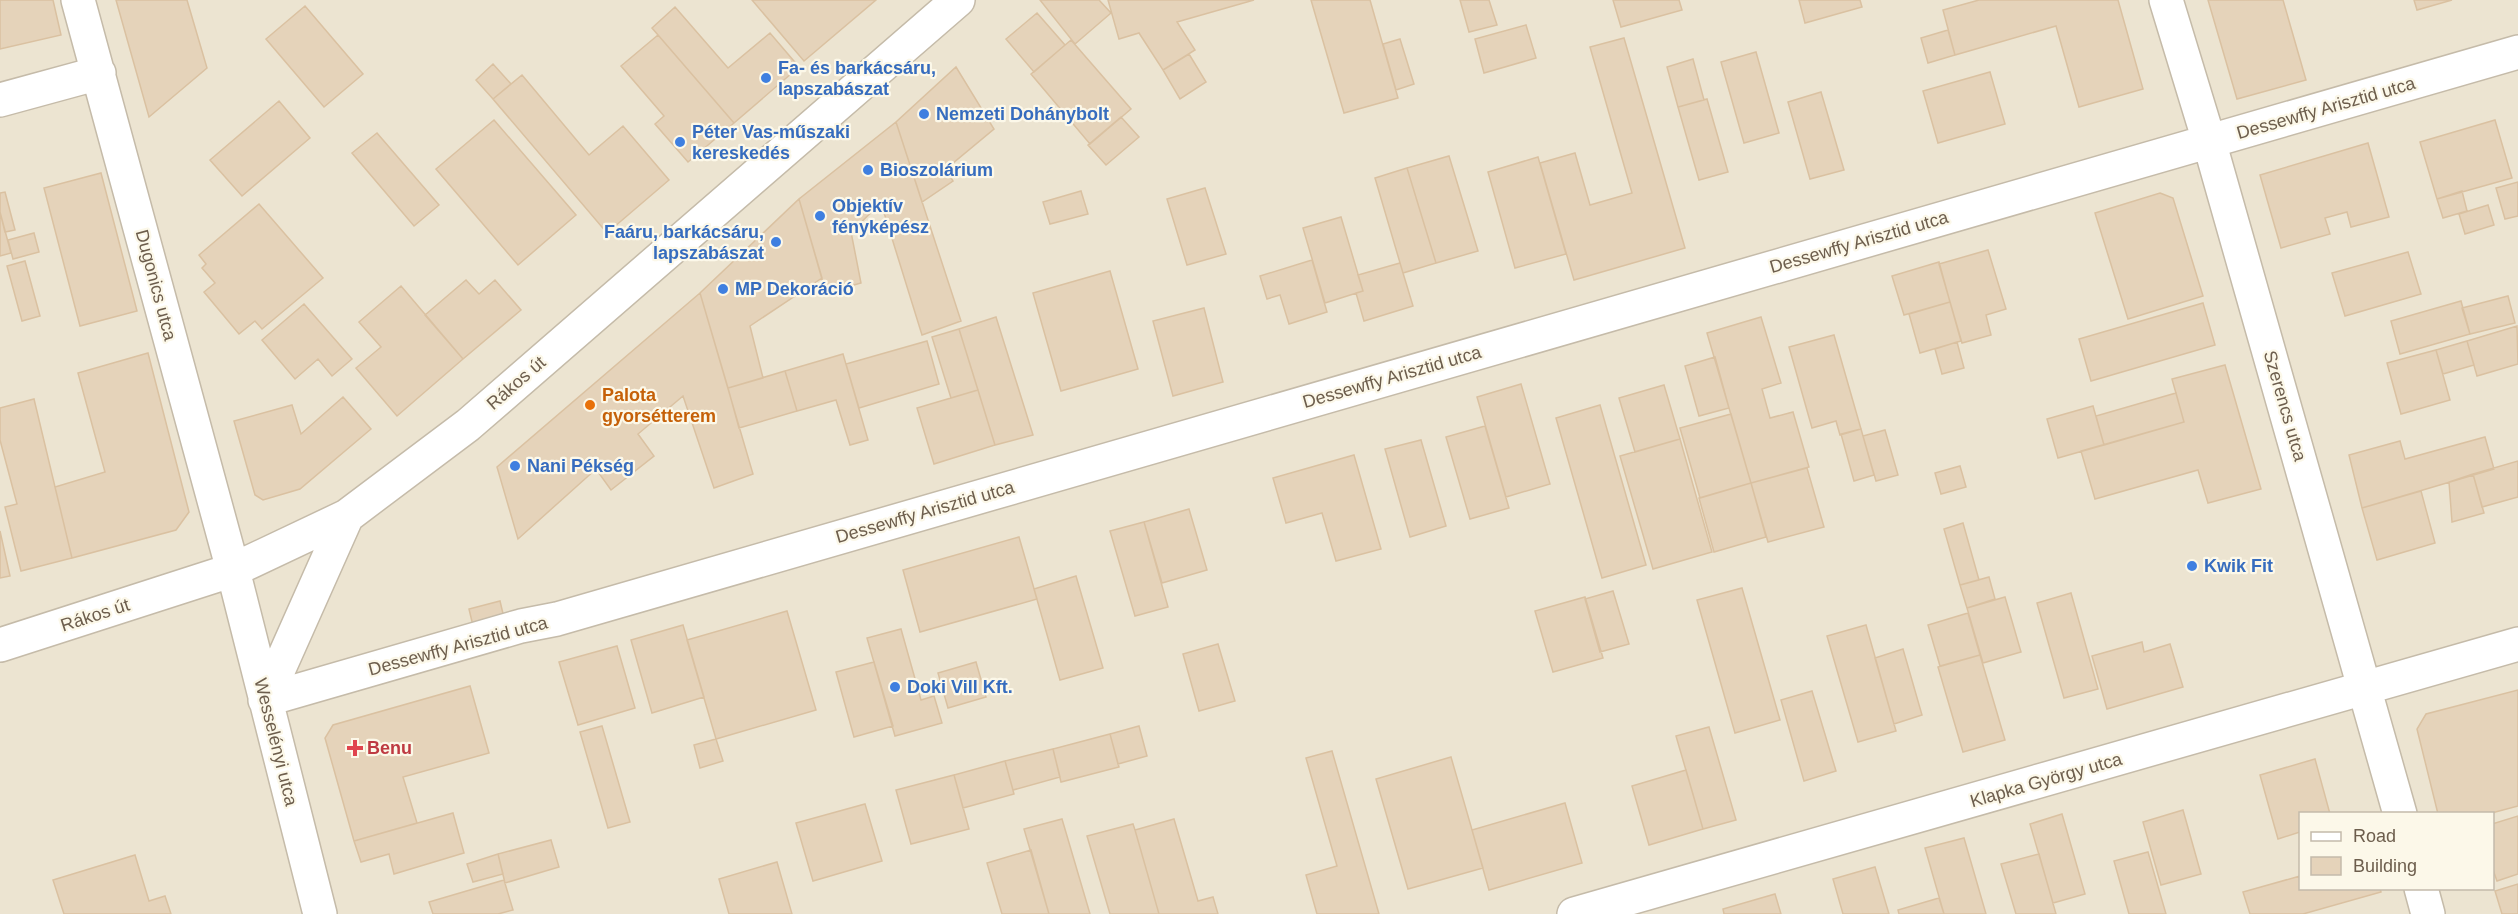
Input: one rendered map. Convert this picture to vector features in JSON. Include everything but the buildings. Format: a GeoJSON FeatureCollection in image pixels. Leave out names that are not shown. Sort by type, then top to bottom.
{"type":"FeatureCollection","features":[{"type":"Feature","properties":{"kind":"street","name":"Dugonics utca"},"geometry":{"type":"LineString","coordinates":[[78,0],[233,570]]}},
{"type":"Feature","properties":{"kind":"street","name":"Rákos út"},"geometry":{"type":"LineString","coordinates":[[0,645],[233,570],[347,516],[382,492],[468,425],[958,0]]}},
{"type":"Feature","properties":{"kind":"street","name":"Szerencs utca"},"geometry":{"type":"LineString","coordinates":[[2166,0],[2209,141],[2400,812]]}},
{"type":"Feature","properties":{"kind":"street","name":"Dessewffy Arisztid utca"},"geometry":{"type":"LineString","coordinates":[[265,700],[580,612],[2518,52]]}},
{"type":"Feature","properties":{"kind":"street"},"geometry":{"type":"LineString","coordinates":[[0,100],[99,73]]}},
{"type":"Feature","properties":{"kind":"street"},"geometry":{"type":"LineString","coordinates":[[265,700],[347,516]]}},
{"type":"Feature","properties":{"kind":"street","name":"Wesselényi utca"},"geometry":{"type":"LineString","coordinates":[[233,570],[320,914]]}},
{"type":"Feature","properties":{"kind":"street","name":"Klapka György utca"},"geometry":{"type":"LineString","coordinates":[[1574,914],[2518,645]]}},
{"type":"Feature","properties":{"kind":"street"},"geometry":{"type":"LineString","coordinates":[[2422,890],[2428,914]]}},
{"type":"Feature","properties":{"kind":"shaded area"},"geometry":{"type":"Polygon","coordinates":[[[0,0],[2518,0],[2518,914],[0,914],[0,0]]]}},
{"type":"Feature","properties":{"kind":"place","name":"Fa- és barkácsáru, lapszabászat"},"geometry":{"type":"Point","coordinates":[766,78]}},
{"type":"Feature","properties":{"kind":"place","name":"Nemzeti Dohánybolt"},"geometry":{"type":"Point","coordinates":[924,114]}},
{"type":"Feature","properties":{"kind":"place","name":"Péter Vas-műszaki kereskedés"},"geometry":{"type":"Point","coordinates":[680,142]}},
{"type":"Feature","properties":{"kind":"place","name":"Bioszolárium"},"geometry":{"type":"Point","coordinates":[868,170]}},
{"type":"Feature","properties":{"kind":"place","name":"Objektív fényképész"},"geometry":{"type":"Point","coordinates":[820,216]}},
{"type":"Feature","properties":{"kind":"place","name":"Faáru, barkácsáru, lapszabászat"},"geometry":{"type":"Point","coordinates":[776,242]}},
{"type":"Feature","properties":{"kind":"place","name":"MP Dekoráció"},"geometry":{"type":"Point","coordinates":[723,289]}},
{"type":"Feature","properties":{"kind":"place","name":"Palota gyorsétterem"},"geometry":{"type":"Point","coordinates":[590,405]}},
{"type":"Feature","properties":{"kind":"place","name":"Nani Pékség"},"geometry":{"type":"Point","coordinates":[515,466]}},
{"type":"Feature","properties":{"kind":"place","name":"Kwik Fit"},"geometry":{"type":"Point","coordinates":[2192,566]}},
{"type":"Feature","properties":{"kind":"place","name":"Doki Vill Kft."},"geometry":{"type":"Point","coordinates":[895,687]}},
{"type":"Feature","properties":{"kind":"place","name":"Benu"},"geometry":{"type":"Point","coordinates":[355,748]}}]}
